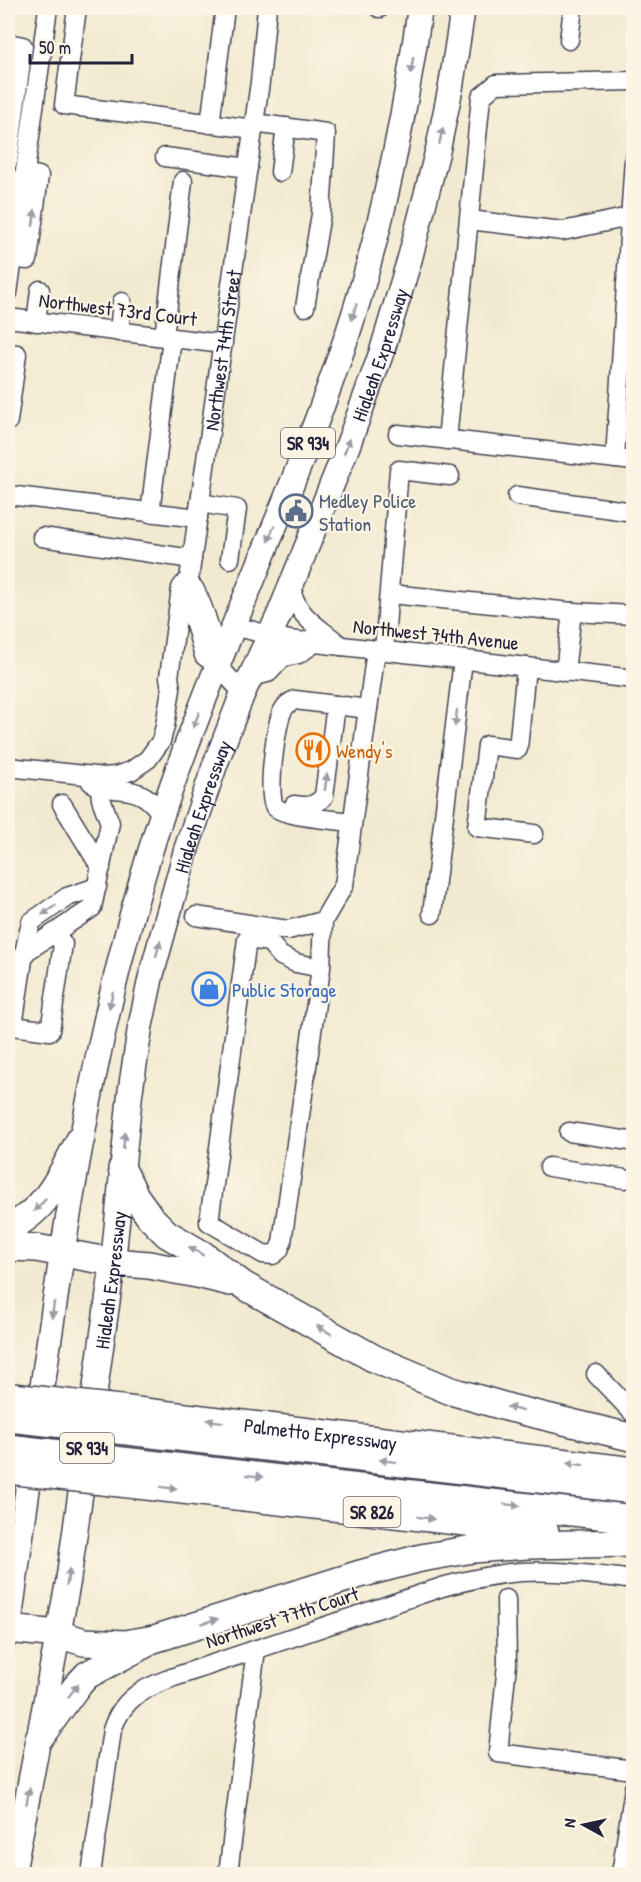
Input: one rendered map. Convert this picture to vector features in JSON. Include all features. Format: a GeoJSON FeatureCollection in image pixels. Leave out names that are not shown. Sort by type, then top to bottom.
{"type":"FeatureCollection","features":[{"type":"Feature","properties":{"kind":"highway"},"geometry":{"type":"LineString","coordinates":[[8,1228],[28,1216],[45,1201],[81,1138]]}},
{"type":"Feature","properties":{"kind":"highway"},"geometry":{"type":"LineString","coordinates":[[122,1169],[135,1196],[150,1218],[167,1234],[203,1255],[243,1285],[375,1359],[451,1391],[633,1438]]}},
{"type":"Feature","properties":{"kind":"highway"},"geometry":{"type":"LineString","coordinates":[[8,1247],[61,1252],[197,1274],[243,1285]]}},
{"type":"Feature","properties":{"kind":"highway","name":"Palmetto Expressway"},"geometry":{"type":"LineString","coordinates":[[9,1407],[633,1471]]}},
{"type":"Feature","properties":{"kind":"highway"},"geometry":{"type":"LineString","coordinates":[[119,1420],[633,1490]]}},
{"type":"Feature","properties":{"kind":"highway"},"geometry":{"type":"LineString","coordinates":[[8,1448],[112,1471],[633,1519]]}},
{"type":"Feature","properties":{"kind":"highway","name":"SR 826"},"geometry":{"type":"LineString","coordinates":[[8,1470],[112,1471],[633,1542]]}},
{"type":"Feature","properties":{"kind":"highway"},"geometry":{"type":"LineString","coordinates":[[8,1629],[58,1634],[84,1642],[125,1644],[154,1639],[360,1574],[421,1558],[526,1545],[633,1542]]}},
{"type":"Feature","properties":{"kind":"highway"},"geometry":{"type":"LineString","coordinates":[[39,1738],[87,1675],[154,1639]]}},
{"type":"Feature","properties":{"kind":"main road","name":"Hialeah Expressway"},"geometry":{"type":"LineString","coordinates":[[8,1629],[61,1252],[96,1062],[117,974],[162,814],[186,746],[302,458],[338,362],[365,278],[397,147],[420,8]]}},
{"type":"Feature","properties":{"kind":"main road","name":"Hialeah Expressway"},"geometry":{"type":"LineString","coordinates":[[58,1634],[68,1582],[113,1262],[127,1118],[137,1047],[157,950],[195,823],[247,684],[290,588],[362,408],[401,291],[439,142],[451,87],[463,8]]}},
{"type":"Feature","properties":{"kind":"main road"},"geometry":{"type":"LineString","coordinates":[[247,684],[267,670],[279,657],[298,651],[311,642]]}},
{"type":"Feature","properties":{"kind":"main road","name":"SR 934"},"geometry":{"type":"LineString","coordinates":[[8,1629],[8,1635]]}},
{"type":"Feature","properties":{"kind":"main road","name":"SR 934"},"geometry":{"type":"LineString","coordinates":[[39,1738],[58,1634]]}},
{"type":"Feature","properties":{"kind":"main road"},"geometry":{"type":"LineString","coordinates":[[13,1875],[39,1738]]}},
{"type":"Feature","properties":{"kind":"street"},"geometry":{"type":"LineString","coordinates":[[16,164],[37,86],[48,8]]}},
{"type":"Feature","properties":{"kind":"street"},"geometry":{"type":"LineString","coordinates":[[77,8],[64,105],[210,124],[286,127],[326,133],[321,213],[305,307]]}},
{"type":"Feature","properties":{"kind":"street"},"geometry":{"type":"LineString","coordinates":[[210,124],[225,8]]}},
{"type":"Feature","properties":{"kind":"street","name":"Northwest 74th Street"},"geometry":{"type":"LineString","coordinates":[[83,775],[115,776],[131,771],[152,755],[161,741],[165,726],[181,588],[192,585],[192,559],[254,126],[267,8]]}},
{"type":"Feature","properties":{"kind":"street"},"geometry":{"type":"LineString","coordinates":[[569,40],[573,8]]}},
{"type":"Feature","properties":{"kind":"street"},"geometry":{"type":"LineString","coordinates":[[8,43],[23,46],[18,83],[16,164],[8,292]]}},
{"type":"Feature","properties":{"kind":"street"},"geometry":{"type":"LineString","coordinates":[[447,440],[481,97],[496,84],[633,81]]}},
{"type":"Feature","properties":{"kind":"street"},"geometry":{"type":"LineString","coordinates":[[18,83],[37,86]]}},
{"type":"Feature","properties":{"kind":"street"},"geometry":{"type":"LineString","coordinates":[[280,172],[286,127]]}},
{"type":"Feature","properties":{"kind":"street"},"geometry":{"type":"LineString","coordinates":[[165,157],[248,168]]}},
{"type":"Feature","properties":{"kind":"street"},"geometry":{"type":"LineString","coordinates":[[615,459],[632,217],[633,158]]}},
{"type":"Feature","properties":{"kind":"street"},"geometry":{"type":"LineString","coordinates":[[10,258],[28,260],[39,176],[16,164]]}},
{"type":"Feature","properties":{"kind":"street"},"geometry":{"type":"LineString","coordinates":[[150,513],[183,181]]}},
{"type":"Feature","properties":{"kind":"street"},"geometry":{"type":"LineString","coordinates":[[469,220],[563,231],[632,217]]}},
{"type":"Feature","properties":{"kind":"street"},"geometry":{"type":"LineString","coordinates":[[36,322],[40,290]]}},
{"type":"Feature","properties":{"kind":"street"},"geometry":{"type":"LineString","coordinates":[[119,332],[122,302]]}},
{"type":"Feature","properties":{"kind":"street","name":"Northwest 73rd Court"},"geometry":{"type":"LineString","coordinates":[[8,318],[224,344]]}},
{"type":"Feature","properties":{"kind":"street"},"geometry":{"type":"LineString","coordinates":[[8,353],[17,354],[8,421]]}},
{"type":"Feature","properties":{"kind":"street"},"geometry":{"type":"LineString","coordinates":[[398,434],[633,461]]}},
{"type":"Feature","properties":{"kind":"street"},"geometry":{"type":"LineString","coordinates":[[321,968],[296,963],[281,956],[268,942],[247,939],[209,1222],[264,1254],[273,1255],[279,1250],[282,1242],[321,968],[322,921],[344,885],[368,709],[390,594],[399,470],[450,476]]}},
{"type":"Feature","properties":{"kind":"street"},"geometry":{"type":"LineString","coordinates":[[8,495],[150,513],[237,509],[230,559]]}},
{"type":"Feature","properties":{"kind":"street"},"geometry":{"type":"LineString","coordinates":[[517,496],[633,512]]}},
{"type":"Feature","properties":{"kind":"street"},"geometry":{"type":"LineString","coordinates":[[42,537],[192,559]]}},
{"type":"Feature","properties":{"kind":"street"},"geometry":{"type":"LineString","coordinates":[[192,585],[191,610],[204,656],[247,684]]}},
{"type":"Feature","properties":{"kind":"street"},"geometry":{"type":"LineString","coordinates":[[192,585],[206,611],[218,666]]}},
{"type":"Feature","properties":{"kind":"street"},"geometry":{"type":"LineString","coordinates":[[290,588],[302,614],[341,646]]}},
{"type":"Feature","properties":{"kind":"street"},"geometry":{"type":"LineString","coordinates":[[390,594],[572,612],[633,615]]}},
{"type":"Feature","properties":{"kind":"street","name":"Northwest 74th Street"},"geometry":{"type":"LineString","coordinates":[[171,689],[176,680],[191,610]]}},
{"type":"Feature","properties":{"kind":"street"},"geometry":{"type":"LineString","coordinates":[[565,672],[572,612]]}},
{"type":"Feature","properties":{"kind":"street","name":"Northwest 74th Avenue"},"geometry":{"type":"LineString","coordinates":[[234,626],[269,636],[341,646],[633,679]]}},
{"type":"Feature","properties":{"kind":"street"},"geometry":{"type":"LineString","coordinates":[[432,914],[463,660]]}},
{"type":"Feature","properties":{"kind":"street"},"geometry":{"type":"LineString","coordinates":[[526,667],[518,749],[487,745],[477,827],[534,834]]}},
{"type":"Feature","properties":{"kind":"street"},"geometry":{"type":"LineString","coordinates":[[352,822],[287,813],[274,806],[271,800],[270,781],[279,721],[283,709],[291,701],[368,709]]}},
{"type":"Feature","properties":{"kind":"street"},"geometry":{"type":"LineString","coordinates":[[271,786],[276,796],[286,804],[307,807],[320,801],[324,796],[336,705]]}},
{"type":"Feature","properties":{"kind":"street"},"geometry":{"type":"LineString","coordinates":[[8,767],[83,775],[100,788],[139,793],[162,814]]}},
{"type":"Feature","properties":{"kind":"street"},"geometry":{"type":"LineString","coordinates":[[24,953],[92,908],[110,823],[101,799],[100,788]]}},
{"type":"Feature","properties":{"kind":"street"},"geometry":{"type":"LineString","coordinates":[[62,804],[101,868]]}},
{"type":"Feature","properties":{"kind":"street"},"geometry":{"type":"LineString","coordinates":[[54,933],[63,944],[50,1031],[13,1026],[31,922],[67,897],[97,887]]}},
{"type":"Feature","properties":{"kind":"street"},"geometry":{"type":"LineString","coordinates":[[196,916],[288,930],[322,921]]}},
{"type":"Feature","properties":{"kind":"street"},"geometry":{"type":"LineString","coordinates":[[569,1132],[630,1142]]}},
{"type":"Feature","properties":{"kind":"street"},"geometry":{"type":"LineString","coordinates":[[549,1167],[625,1179]]}},
{"type":"Feature","properties":{"kind":"street"},"geometry":{"type":"LineString","coordinates":[[596,1374],[633,1414]]}},
{"type":"Feature","properties":{"kind":"street","name":"Northwest 77th Court"},"geometry":{"type":"LineString","coordinates":[[91,1875],[109,1740],[115,1720],[125,1703],[143,1690],[164,1680],[442,1587],[483,1577],[519,1572],[548,1572],[633,1580]]}},
{"type":"Feature","properties":{"kind":"street"},"geometry":{"type":"LineString","coordinates":[[506,1599],[507,1664],[498,1753],[633,1770]]}},
{"type":"Feature","properties":{"kind":"street"},"geometry":{"type":"LineString","coordinates":[[228,1875],[256,1649]]}},
{"type":"Feature","properties":{"kind":"street"},"geometry":{"type":"LineString","coordinates":[[625,1869],[633,1788]]}},
{"type":"Feature","properties":{"kind":"place","name":"Medley Police Station"},"geometry":{"type":"Point","coordinates":[296,511]}},
{"type":"Feature","properties":{"kind":"place","name":"Wendy's"},"geometry":{"type":"Point","coordinates":[313,750]}},
{"type":"Feature","properties":{"kind":"place","name":"Public Storage"},"geometry":{"type":"Point","coordinates":[209,989]}}]}
